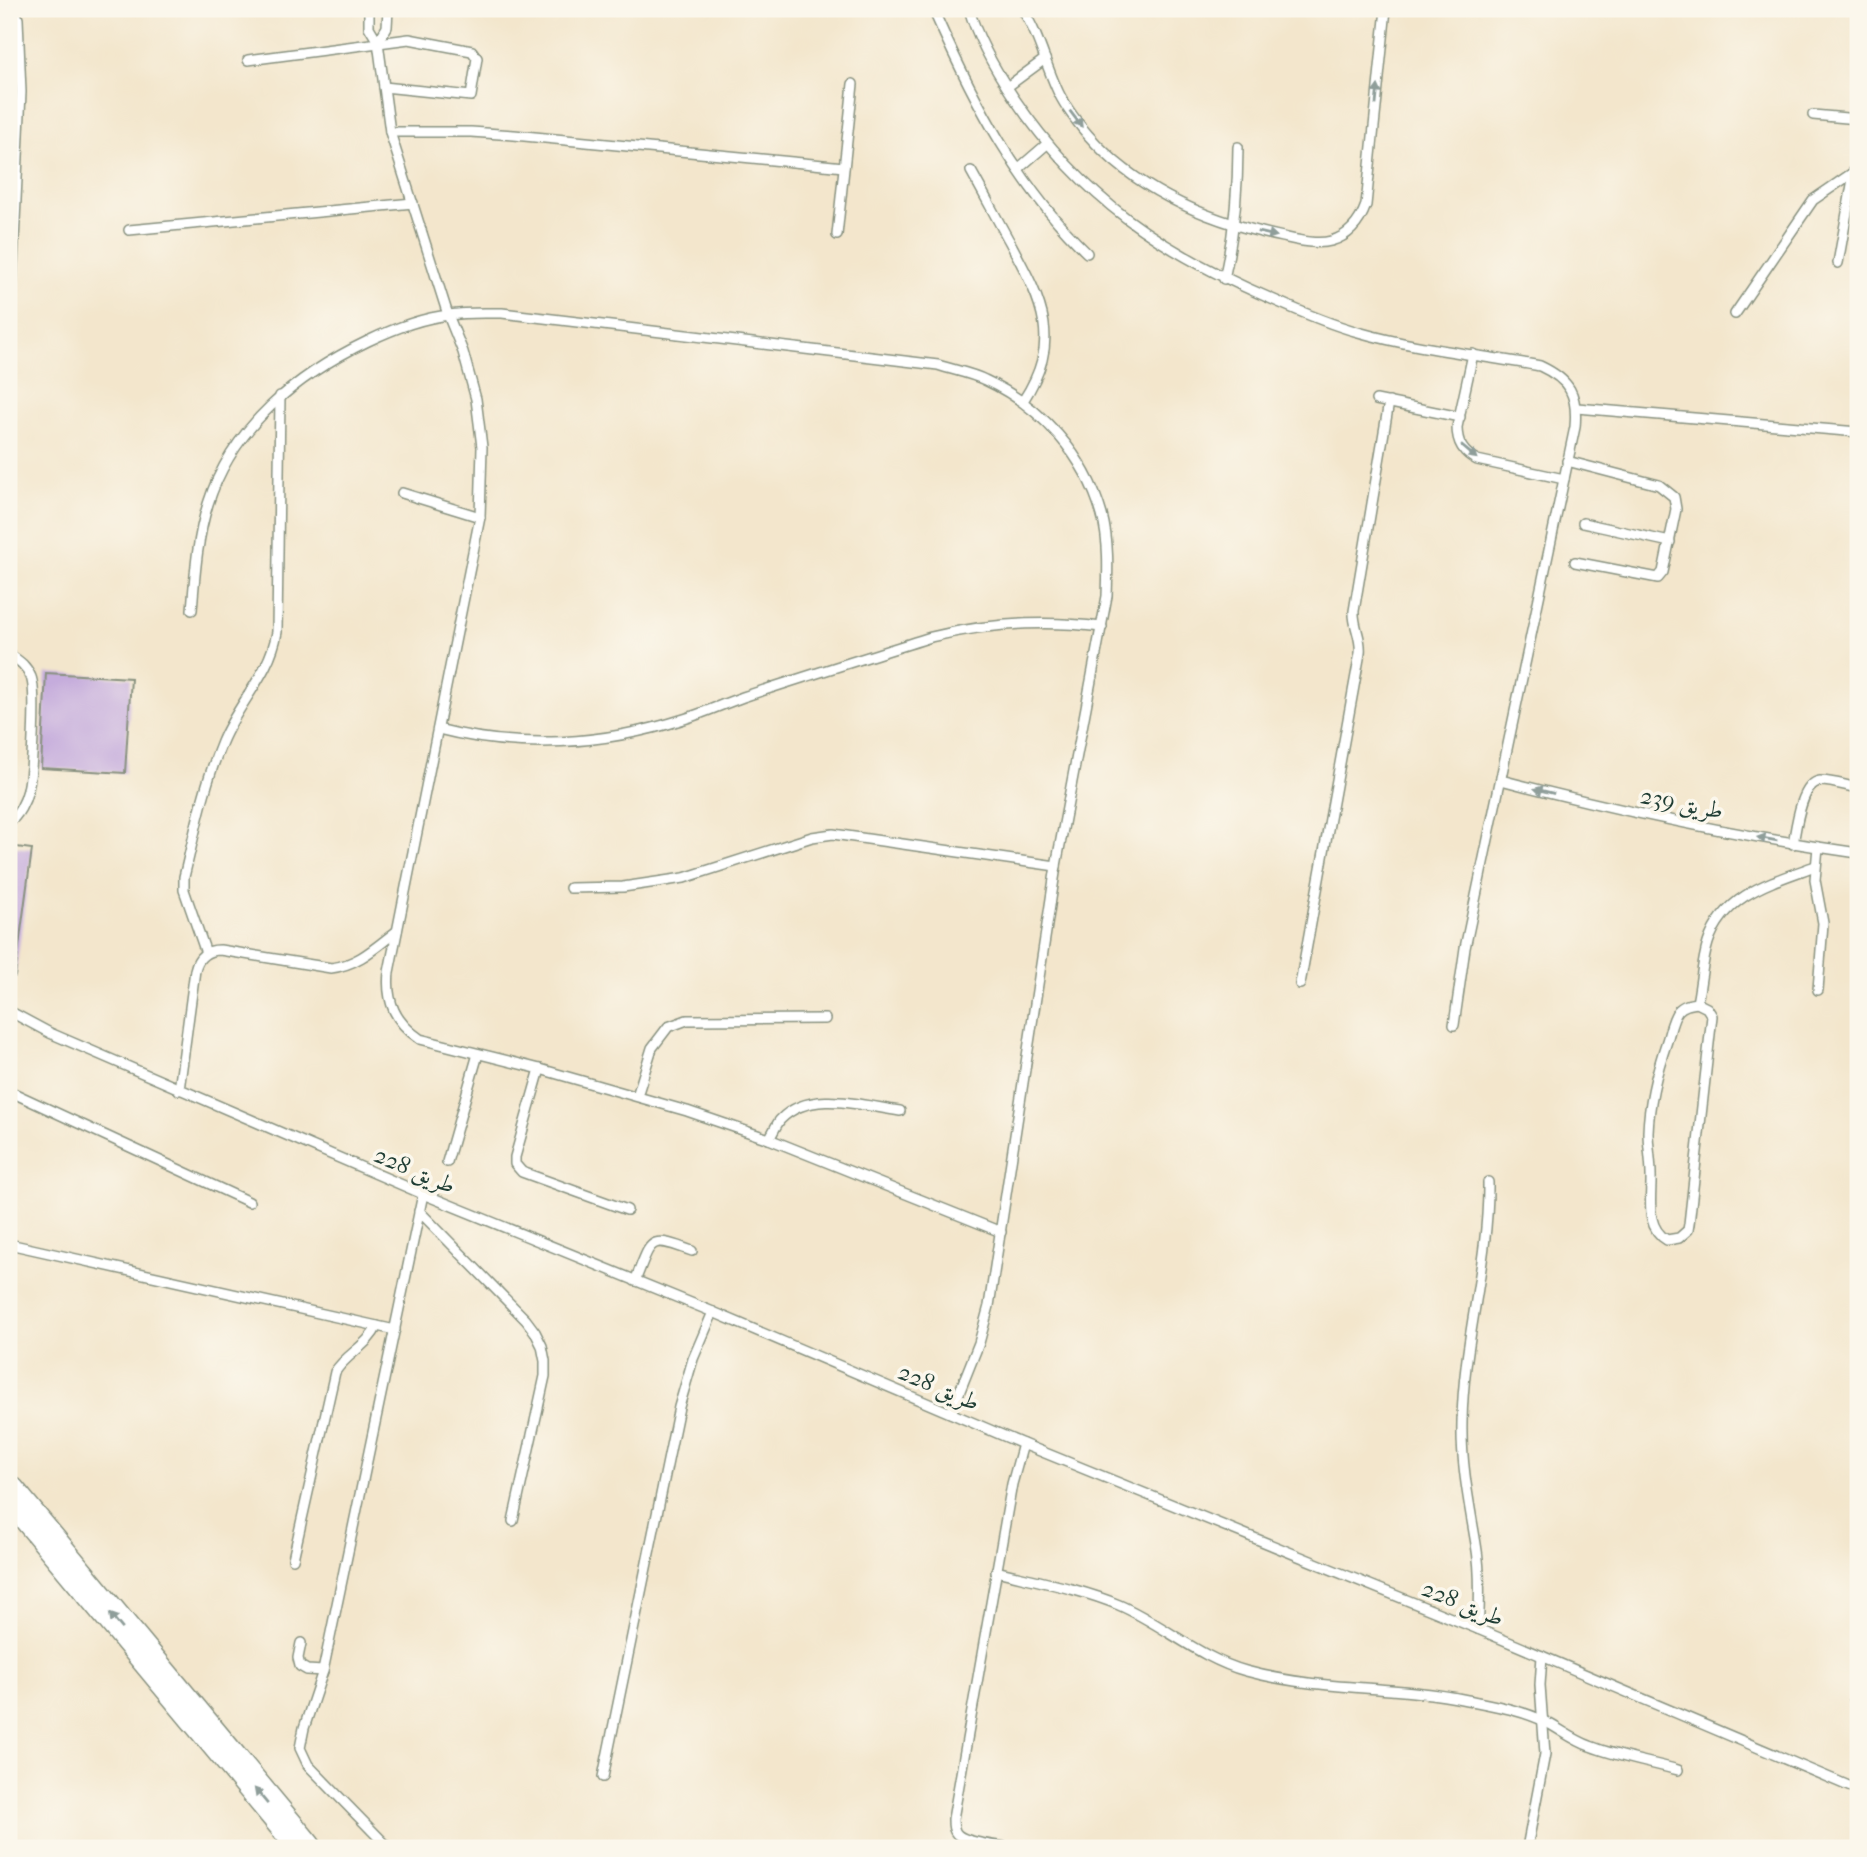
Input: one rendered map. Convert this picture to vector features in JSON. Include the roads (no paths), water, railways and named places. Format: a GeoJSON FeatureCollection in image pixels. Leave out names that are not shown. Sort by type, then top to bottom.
{"type":"FeatureCollection","features":[{"type":"Feature","properties":{"kind":"highway"},"geometry":{"type":"LineString","coordinates":[[9,1492],[305,1848]]}},
{"type":"Feature","properties":{"kind":"lane"},"geometry":{"type":"LineString","coordinates":[[9,351],[21,92],[18,19],[15,9]]}},
{"type":"Feature","properties":{"kind":"lane"},"geometry":{"type":"LineString","coordinates":[[18,19],[22,9]]}},
{"type":"Feature","properties":{"kind":"lane"},"geometry":{"type":"LineString","coordinates":[[369,9],[369,27],[378,42],[390,132],[448,315],[463,352],[476,399],[482,447],[480,517],[387,988],[397,1018],[420,1040],[637,1096],[769,1139],[1002,1232]]}},
{"type":"Feature","properties":{"kind":"lane"},"geometry":{"type":"LineString","coordinates":[[378,42],[387,27],[388,9]]}},
{"type":"Feature","properties":{"kind":"lane"},"geometry":{"type":"LineString","coordinates":[[969,9],[985,49],[1007,87],[1047,144],[1097,195],[1182,257],[1224,279],[1356,332],[1540,366],[1558,374],[1570,389],[1577,408],[1465,948],[1454,1025]]}},
{"type":"Feature","properties":{"kind":"lane"},"geometry":{"type":"LineString","coordinates":[[1021,9],[1034,30],[1057,90],[1070,111],[1107,155],[1150,187],[1186,206],[1235,225],[1291,239],[1323,243],[1340,238],[1356,226],[1366,205],[1386,9]]}},
{"type":"Feature","properties":{"kind":"lane"},"geometry":{"type":"LineString","coordinates":[[936,16],[976,100],[1018,169],[1045,209],[1087,253]]}},
{"type":"Feature","properties":{"kind":"lane"},"geometry":{"type":"LineString","coordinates":[[248,60],[409,39],[472,51],[477,58],[471,96],[384,87]]}},
{"type":"Feature","properties":{"kind":"lane"},"geometry":{"type":"LineString","coordinates":[[1007,87],[1045,59]]}},
{"type":"Feature","properties":{"kind":"lane"},"geometry":{"type":"LineString","coordinates":[[837,235],[853,84]]}},
{"type":"Feature","properties":{"kind":"lane"},"geometry":{"type":"LineString","coordinates":[[1813,115],[1858,119]]}},
{"type":"Feature","properties":{"kind":"lane"},"geometry":{"type":"LineString","coordinates":[[390,132],[503,134],[844,167]]}},
{"type":"Feature","properties":{"kind":"lane"},"geometry":{"type":"LineString","coordinates":[[1018,169],[1047,144]]}},
{"type":"Feature","properties":{"kind":"lane"},"geometry":{"type":"LineString","coordinates":[[1224,279],[1235,225],[1238,147]]}},
{"type":"Feature","properties":{"kind":"lane"},"geometry":{"type":"LineString","coordinates":[[1838,263],[1858,151]]}},
{"type":"Feature","properties":{"kind":"lane"},"geometry":{"type":"LineString","coordinates":[[971,171],[1032,282],[1044,316],[1042,361],[1033,386],[1023,401]]}},
{"type":"Feature","properties":{"kind":"lane"},"geometry":{"type":"LineString","coordinates":[[1735,314],[1813,200],[1854,172]]}},
{"type":"Feature","properties":{"kind":"lane"},"geometry":{"type":"LineString","coordinates":[[129,230],[413,203]]}},
{"type":"Feature","properties":{"kind":"lane"},"geometry":{"type":"LineString","coordinates":[[192,610],[198,544],[209,502],[226,463],[250,427],[280,396],[351,349],[397,328],[448,315],[502,313],[938,365],[983,379],[1023,401],[1058,433],[1085,472],[1102,515],[1109,561],[1107,596],[1056,866],[1002,1232],[986,1319],[951,1412]]}},
{"type":"Feature","properties":{"kind":"lane"},"geometry":{"type":"LineString","coordinates":[[1473,354],[1457,427],[1458,440],[1471,457],[1564,479]]}},
{"type":"Feature","properties":{"kind":"lane"},"geometry":{"type":"LineString","coordinates":[[206,953],[184,890],[184,877],[205,792],[222,741],[262,675],[275,647],[280,396]]}},
{"type":"Feature","properties":{"kind":"lane"},"geometry":{"type":"LineString","coordinates":[[1376,400],[1460,417]]}},
{"type":"Feature","properties":{"kind":"lane"},"geometry":{"type":"LineString","coordinates":[[1300,984],[1360,653],[1354,611],[1389,402]]}},
{"type":"Feature","properties":{"kind":"lane"},"geometry":{"type":"LineString","coordinates":[[1577,408],[1858,432]]}},
{"type":"Feature","properties":{"kind":"lane"},"geometry":{"type":"LineString","coordinates":[[1567,461],[1665,488],[1676,503],[1663,572],[1658,578],[1575,562]]}},
{"type":"Feature","properties":{"kind":"lane"},"geometry":{"type":"LineString","coordinates":[[402,493],[480,517]]}},
{"type":"Feature","properties":{"kind":"lane"},"geometry":{"type":"LineString","coordinates":[[1583,523],[1670,542]]}},
{"type":"Feature","properties":{"kind":"lane"},"geometry":{"type":"LineString","coordinates":[[438,729],[464,736],[519,743],[620,735],[682,720],[753,694],[958,630],[1016,623],[1073,623],[1102,627]]}},
{"type":"Feature","properties":{"kind":"lane"},"geometry":{"type":"LineString","coordinates":[[9,654],[23,663],[34,694],[28,790],[19,810],[9,822]]}},
{"type":"Feature","properties":{"kind":"lane","name":"طريق 239"},"geometry":{"type":"LineString","coordinates":[[1501,780],[1597,805],[1695,826],[1858,853]]}},
{"type":"Feature","properties":{"kind":"lane"},"geometry":{"type":"LineString","coordinates":[[1793,844],[1805,794],[1811,785],[1821,781],[1858,788]]}},
{"type":"Feature","properties":{"kind":"lane"},"geometry":{"type":"LineString","coordinates":[[570,888],[623,887],[684,878],[812,837],[833,834],[1056,866]]}},
{"type":"Feature","properties":{"kind":"lane"},"geometry":{"type":"LineString","coordinates":[[1818,847],[1815,866],[1823,923],[1818,990]]}},
{"type":"Feature","properties":{"kind":"lane"},"geometry":{"type":"LineString","coordinates":[[1698,1003],[1708,944],[1723,915],[1734,903],[1754,889],[1815,866]]}},
{"type":"Feature","properties":{"kind":"lane"},"geometry":{"type":"LineString","coordinates":[[179,1090],[195,970],[200,957],[220,950],[331,968],[345,967],[397,931]]}},
{"type":"Feature","properties":{"kind":"lane"},"geometry":{"type":"LineString","coordinates":[[1698,1003],[1707,1008],[1712,1016],[1691,1210],[1685,1235],[1667,1240],[1657,1232],[1650,1209],[1650,1110],[1660,1060],[1674,1019],[1679,1010],[1687,1004],[1698,1003]]}},
{"type":"Feature","properties":{"kind":"lane","name":"طريق 228"},"geometry":{"type":"LineString","coordinates":[[9,1011],[50,1034],[422,1194],[713,1312],[1023,1444],[1478,1629],[1858,1790]]}},
{"type":"Feature","properties":{"kind":"lane"},"geometry":{"type":"LineString","coordinates":[[637,1096],[652,1048],[668,1027],[687,1020],[825,1019]]}},
{"type":"Feature","properties":{"kind":"lane"},"geometry":{"type":"LineString","coordinates":[[447,1162],[478,1054]]}},
{"type":"Feature","properties":{"kind":"lane"},"geometry":{"type":"LineString","coordinates":[[540,1069],[515,1157],[516,1164],[522,1172],[628,1210]]}},
{"type":"Feature","properties":{"kind":"lane"},"geometry":{"type":"LineString","coordinates":[[9,1091],[249,1202]]}},
{"type":"Feature","properties":{"kind":"lane"},"geometry":{"type":"LineString","coordinates":[[769,1139],[780,1120],[797,1108],[817,1102],[900,1111]]}},
{"type":"Feature","properties":{"kind":"lane"},"geometry":{"type":"LineString","coordinates":[[1478,1629],[1480,1574],[1465,1484],[1462,1421],[1464,1390],[1487,1233],[1488,1182]]}},
{"type":"Feature","properties":{"kind":"lane"},"geometry":{"type":"LineString","coordinates":[[389,1848],[308,1765],[300,1748],[323,1671],[422,1194]]}},
{"type":"Feature","properties":{"kind":"lane"},"geometry":{"type":"LineString","coordinates":[[419,1211],[526,1320],[536,1332],[542,1346],[545,1361],[543,1391],[513,1521]]}},
{"type":"Feature","properties":{"kind":"lane"},"geometry":{"type":"LineString","coordinates":[[635,1280],[649,1248],[657,1241],[665,1241],[691,1251]]}},
{"type":"Feature","properties":{"kind":"lane"},"geometry":{"type":"LineString","coordinates":[[9,1244],[395,1330]]}},
{"type":"Feature","properties":{"kind":"lane"},"geometry":{"type":"LineString","coordinates":[[603,1777],[679,1407],[693,1359],[713,1312]]}},
{"type":"Feature","properties":{"kind":"lane"},"geometry":{"type":"LineString","coordinates":[[293,1559],[335,1372],[347,1357],[368,1340],[377,1326]]}},
{"type":"Feature","properties":{"kind":"lane"},"geometry":{"type":"LineString","coordinates":[[1011,1848],[965,1839],[953,1828],[996,1571],[1012,1484],[1023,1444]]}},
{"type":"Feature","properties":{"kind":"lane"},"geometry":{"type":"LineString","coordinates":[[996,1571],[1119,1605],[1203,1654],[1244,1671],[1290,1681],[1384,1688],[1465,1699],[1544,1721],[1592,1747],[1678,1770]]}},
{"type":"Feature","properties":{"kind":"lane"},"geometry":{"type":"LineString","coordinates":[[301,1643],[298,1658],[300,1666],[307,1670],[323,1671]]}},
{"type":"Feature","properties":{"kind":"lane"},"geometry":{"type":"LineString","coordinates":[[1527,1848],[1543,1771],[1544,1721],[1540,1685],[1542,1656]]}},
{"type":"Feature","properties":{"kind":"lane"},"geometry":{"type":"LineString","coordinates":[[1858,1678],[1854,1697],[1858,1717]]}}]}
